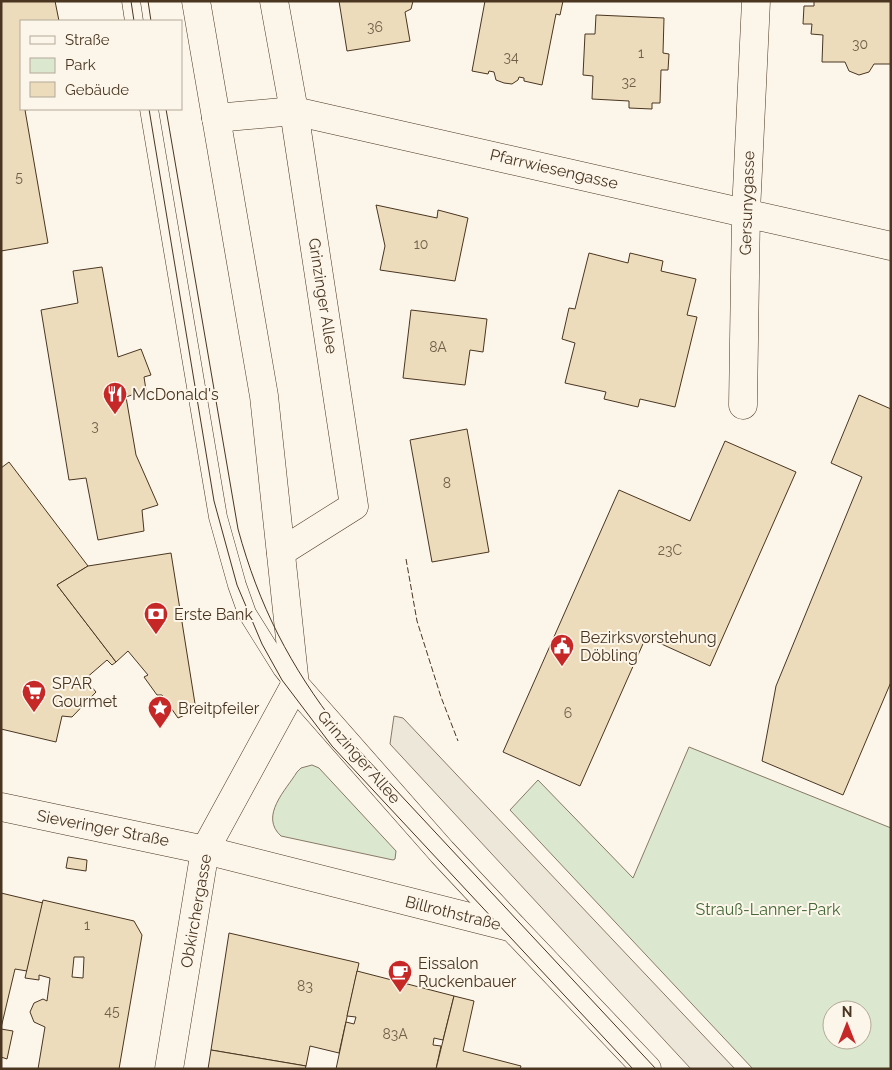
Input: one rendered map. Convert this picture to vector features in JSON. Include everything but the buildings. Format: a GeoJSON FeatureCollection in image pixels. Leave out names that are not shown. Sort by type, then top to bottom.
{"type":"FeatureCollection","features":[{"type":"Feature","properties":{"kind":"street"},"geometry":{"type":"LineString","coordinates":[[196,1],[264,396],[295,685]]}},
{"type":"Feature","properties":{"kind":"street","name":"Grinzinger Allee"},"geometry":{"type":"LineString","coordinates":[[274,1],[294,111],[354,506],[281,552]]}},
{"type":"Feature","properties":{"kind":"street","name":"Gersunygasse"},"geometry":{"type":"LineString","coordinates":[[743,405],[746,212],[756,1]]}},
{"type":"Feature","properties":{"kind":"street","name":"Pfarrwiesengasse"},"geometry":{"type":"LineString","coordinates":[[216,118],[294,111],[891,246]]}},
{"type":"Feature","properties":{"kind":"street","name":"Grinzinger Allee"},"geometry":{"type":"LineString","coordinates":[[295,685],[442,852],[513,928]]}},
{"type":"Feature","properties":{"kind":"street","name":"Obkirchergasse"},"geometry":{"type":"LineString","coordinates":[[169,1069],[205,850],[295,685]]}},
{"type":"Feature","properties":{"kind":"street","name":"Sieveringer Straße"},"geometry":{"type":"LineString","coordinates":[[1,807],[205,850]]}},
{"type":"Feature","properties":{"kind":"street","name":"Billrothstraße"},"geometry":{"type":"LineString","coordinates":[[205,850],[513,928],[647,1069]]}},
{"type":"Feature","properties":{"kind":"lane"},"geometry":{"type":"LineString","coordinates":[[131,1],[134,20]]}},
{"type":"Feature","properties":{"kind":"lane"},"geometry":{"type":"LineString","coordinates":[[149,110],[214,501],[221,532],[247,613],[282,669],[295,685]]}},
{"type":"Feature","properties":{"kind":"green space","name":"Strauß-Lanner-Park"},"geometry":{"type":"Polygon","coordinates":[[[689,747],[891,828],[891,1069],[753,1069],[510,810],[538,780],[633,878],[689,747]]]}},
{"type":"Feature","properties":{"kind":"green space"},"geometry":{"type":"Polygon","coordinates":[[[312,765],[319,768],[396,851],[395,859],[281,836],[275,828],[273,812],[281,795],[297,772],[301,768],[312,765]]]}},
{"type":"Feature","properties":{"kind":"shaded area"},"geometry":{"type":"Polygon","coordinates":[[[394,716],[403,718],[735,1069],[691,1069],[390,744],[394,716]]]}},
{"type":"Feature","properties":{"kind":"tram line"},"geometry":{"type":"LineString","coordinates":[[131,1],[134,20]]}},
{"type":"Feature","properties":{"kind":"tram line"},"geometry":{"type":"LineString","coordinates":[[148,1],[151,20]]}},
{"type":"Feature","properties":{"kind":"tram line"},"geometry":{"type":"LineString","coordinates":[[149,110],[214,501],[237,585],[262,644],[282,680],[332,746],[633,1069]]}},
{"type":"Feature","properties":{"kind":"tram line"},"geometry":{"type":"LineString","coordinates":[[166,110],[238,529],[256,584],[278,634],[306,682],[339,729],[656,1069]]}},
{"type":"Feature","properties":{"kind":"fence"},"geometry":{"type":"LineString","coordinates":[[406,559],[417,621],[441,697],[458,741]]}},
{"type":"Feature","properties":{"kind":"place","name":"McDonald's"},"geometry":{"type":"Point","coordinates":[115,415]}},
{"type":"Feature","properties":{"kind":"place","name":"Erste Bank"},"geometry":{"type":"Point","coordinates":[156,635]}},
{"type":"Feature","properties":{"kind":"place","name":"Bezirksvorstehung Döbling"},"geometry":{"type":"Point","coordinates":[562,667]}},
{"type":"Feature","properties":{"kind":"place","name":"SPAR Gourmet"},"geometry":{"type":"Point","coordinates":[34,713]}},
{"type":"Feature","properties":{"kind":"place","name":"Breitpfeiler"},"geometry":{"type":"Point","coordinates":[160,729]}},
{"type":"Feature","properties":{"kind":"place","name":"Eissalon Ruckenbauer"},"geometry":{"type":"Point","coordinates":[400,993]}}]}
